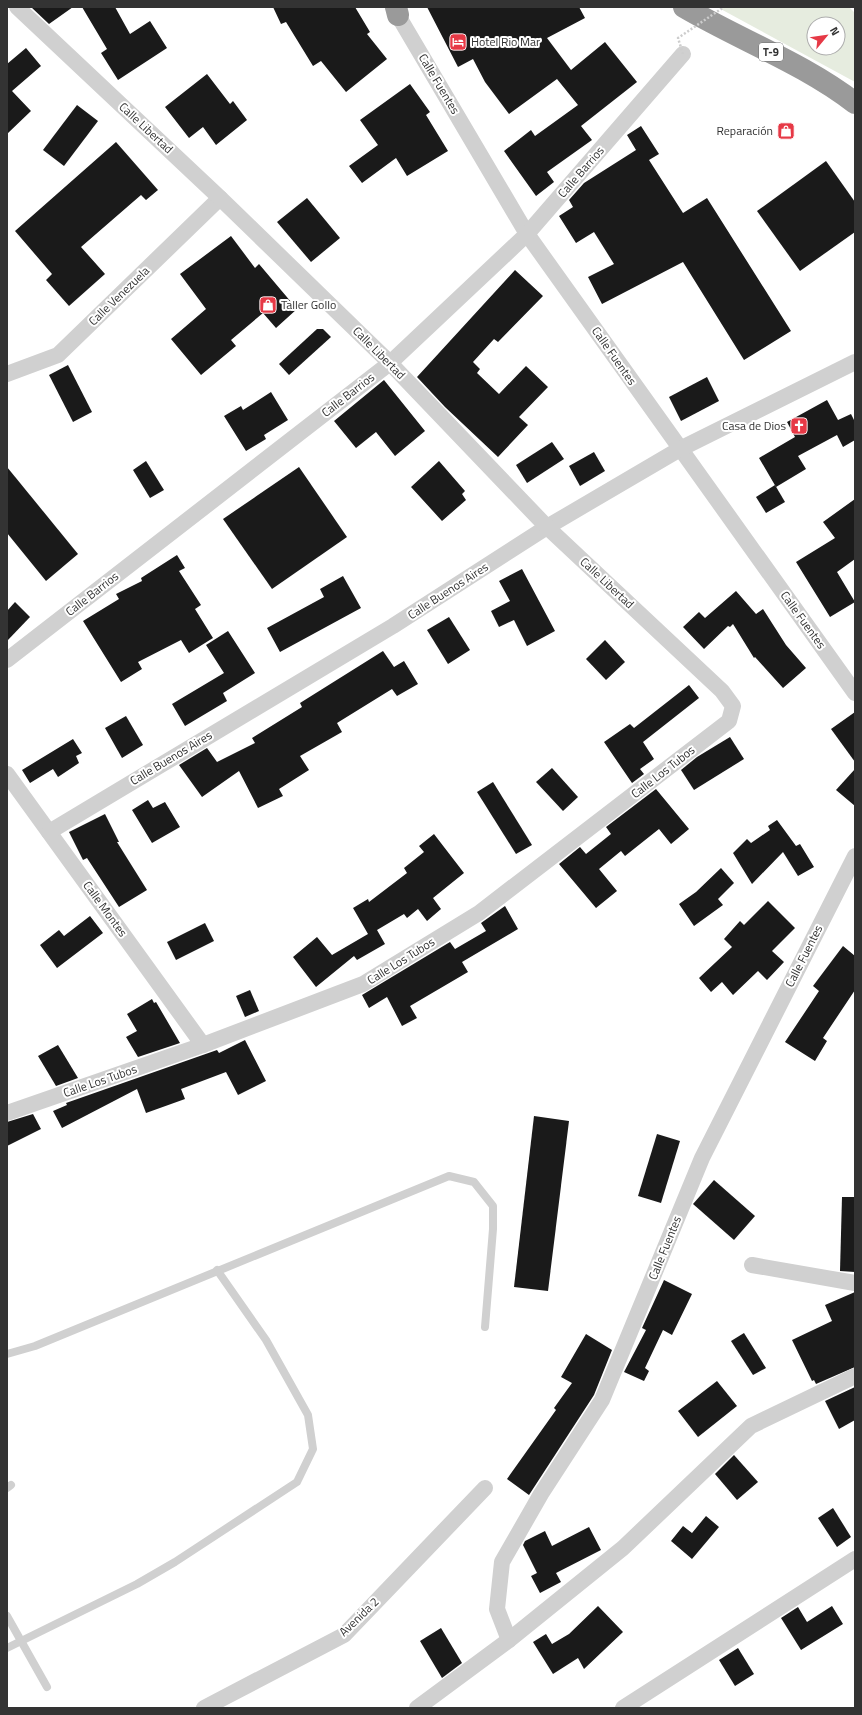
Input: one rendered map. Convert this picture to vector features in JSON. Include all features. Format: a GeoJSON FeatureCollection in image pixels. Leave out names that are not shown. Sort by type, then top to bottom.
{"type":"FeatureCollection","features":[{"type":"Feature","properties":{"kind":"highway","name":"T-9"},"geometry":{"type":"LineString","coordinates":[[684,7],[774,53],[840,92],[855,103]]}},
{"type":"Feature","properties":{"kind":"street","name":"Calle Libertad"},"geometry":{"type":"LineString","coordinates":[[17,7],[220,198],[390,363],[547,527],[722,691],[733,706]]}},
{"type":"Feature","properties":{"kind":"street","name":"Calle Fuentes"},"geometry":{"type":"LineString","coordinates":[[395,10],[527,234],[855,693]]}},
{"type":"Feature","properties":{"kind":"street","name":"Calle Barrios"},"geometry":{"type":"LineString","coordinates":[[7,660],[390,363],[527,234],[683,54]]}},
{"type":"Feature","properties":{"kind":"street","name":"Calle Venezuela"},"geometry":{"type":"LineString","coordinates":[[7,374],[58,355],[220,198]]}},
{"type":"Feature","properties":{"kind":"street","name":"Calle Buenos Aires"},"geometry":{"type":"LineString","coordinates":[[49,832],[393,626],[547,527],[680,449],[855,362]]}},
{"type":"Feature","properties":{"kind":"street","name":"Calle Los Tubos"},"geometry":{"type":"LineString","coordinates":[[7,1113],[203,1045],[364,984],[479,913],[729,721],[733,706]]}},
{"type":"Feature","properties":{"kind":"street","name":"Calle Montes"},"geometry":{"type":"LineString","coordinates":[[7,774],[203,1045]]}},
{"type":"Feature","properties":{"kind":"street","name":"Calle Fuentes"},"geometry":{"type":"LineString","coordinates":[[509,1640],[497,1609],[502,1562],[541,1494],[602,1400],[702,1158],[855,856]]}},
{"type":"Feature","properties":{"kind":"street"},"geometry":{"type":"LineString","coordinates":[[752,1265],[855,1282]]}},
{"type":"Feature","properties":{"kind":"street"},"geometry":{"type":"LineString","coordinates":[[417,1708],[509,1640],[623,1548],[751,1426],[855,1376]]}},
{"type":"Feature","properties":{"kind":"street","name":"Avenida 2"},"geometry":{"type":"LineString","coordinates":[[204,1708],[344,1634],[484,1488]]}},
{"type":"Feature","properties":{"kind":"street"},"geometry":{"type":"LineString","coordinates":[[623,1708],[855,1559]]}},
{"type":"Feature","properties":{"kind":"lane"},"geometry":{"type":"LineString","coordinates":[[7,1354],[35,1346],[449,1176],[474,1182],[493,1206],[493,1229],[485,1328]]}},
{"type":"Feature","properties":{"kind":"lane"},"geometry":{"type":"LineString","coordinates":[[7,1648],[137,1584],[162,1570],[297,1482],[313,1449],[308,1415],[266,1340],[217,1270]]}},
{"type":"Feature","properties":{"kind":"lane"},"geometry":{"type":"LineString","coordinates":[[7,1616],[46,1687]]}},
{"type":"Feature","properties":{"kind":"path"},"geometry":{"type":"LineString","coordinates":[[683,54],[678,38],[724,7]]}},
{"type":"Feature","properties":{"kind":"shaded area"},"geometry":{"type":"Polygon","coordinates":[[[717,7],[849,7],[855,13],[855,82],[807,56],[846,56],[846,16],[806,16],[806,55],[717,7]]]}},
{"type":"Feature","properties":{"kind":"building"},"geometry":{"type":"Polygon","coordinates":[[[31,7],[73,7],[49,24],[31,7]]]}},
{"type":"Feature","properties":{"kind":"building"},"geometry":{"type":"Polygon","coordinates":[[[82,7],[115,7],[130,34],[150,21],[167,48],[118,80],[101,53],[107,49],[82,7]]]}},
{"type":"Feature","properties":{"kind":"building"},"geometry":{"type":"Polygon","coordinates":[[[273,7],[355,7],[370,32],[367,34],[387,59],[346,92],[321,61],[313,66],[286,22],[281,24],[273,7]]]}},
{"type":"Feature","properties":{"kind":"building"},"geometry":{"type":"Polygon","coordinates":[[[427,7],[579,7],[585,18],[547,38],[571,70],[605,42],[637,82],[581,126],[592,140],[547,172],[554,182],[536,196],[504,151],[531,130],[535,136],[578,105],[557,79],[509,114],[485,82],[473,59],[458,67],[427,7]]]}},
{"type":"Feature","properties":{"kind":"building"},"geometry":{"type":"Polygon","coordinates":[[[26,48],[41,66],[12,91],[31,111],[7,134],[7,64],[26,48]]]}},
{"type":"Feature","properties":{"kind":"building"},"geometry":{"type":"Polygon","coordinates":[[[207,74],[230,104],[233,101],[247,120],[216,145],[203,127],[189,138],[165,107],[207,74]]]}},
{"type":"Feature","properties":{"kind":"building"},"geometry":{"type":"Polygon","coordinates":[[[410,84],[430,112],[426,115],[448,151],[407,176],[396,158],[362,183],[349,166],[378,145],[360,120],[410,84]]]}},
{"type":"Feature","properties":{"kind":"building"},"geometry":{"type":"Polygon","coordinates":[[[77,105],[98,121],[64,166],[43,150],[77,105]]]}},
{"type":"Feature","properties":{"kind":"building"},"geometry":{"type":"Polygon","coordinates":[[[641,126],[659,154],[649,160],[683,213],[707,198],[791,331],[744,360],[683,262],[602,304],[588,277],[614,264],[594,232],[576,243],[559,216],[573,207],[569,200],[584,183],[636,150],[627,135],[641,126]]]}},
{"type":"Feature","properties":{"kind":"building"},"geometry":{"type":"Polygon","coordinates":[[[116,142],[158,190],[146,200],[141,195],[81,247],[105,274],[69,306],[46,280],[52,274],[15,231],[116,142]]]}},
{"type":"Feature","properties":{"kind":"building"},"geometry":{"type":"Polygon","coordinates":[[[826,161],[855,202],[855,232],[800,271],[757,211],[826,161]]]}},
{"type":"Feature","properties":{"kind":"building"},"geometry":{"type":"Polygon","coordinates":[[[307,198],[340,238],[311,262],[277,222],[307,198]]]}},
{"type":"Feature","properties":{"kind":"building"},"geometry":{"type":"Polygon","coordinates":[[[231,236],[255,268],[259,264],[297,309],[276,328],[263,313],[231,340],[236,346],[201,375],[171,339],[206,309],[180,274],[231,236]]]}},
{"type":"Feature","properties":{"kind":"building"},"geometry":{"type":"Polygon","coordinates":[[[515,270],[543,296],[498,342],[494,339],[473,362],[480,369],[477,373],[499,394],[526,366],[548,387],[519,417],[528,425],[498,457],[445,407],[417,377],[515,270]]]}},
{"type":"Feature","properties":{"kind":"building"},"geometry":{"type":"Polygon","coordinates":[[[317,329],[323,329],[331,337],[289,375],[279,364],[317,329]]]}},
{"type":"Feature","properties":{"kind":"building"},"geometry":{"type":"Polygon","coordinates":[[[68,365],[92,412],[73,422],[49,375],[68,365]]]}},
{"type":"Feature","properties":{"kind":"building"},"geometry":{"type":"Polygon","coordinates":[[[707,377],[719,401],[681,421],[669,397],[707,377]]]}},
{"type":"Feature","properties":{"kind":"building"},"geometry":{"type":"Polygon","coordinates":[[[384,380],[425,431],[395,456],[376,432],[356,448],[334,421],[384,380]]]}},
{"type":"Feature","properties":{"kind":"building"},"geometry":{"type":"Polygon","coordinates":[[[271,392],[288,420],[264,435],[266,439],[246,451],[224,416],[241,406],[243,410],[271,392]]]}},
{"type":"Feature","properties":{"kind":"building"},"geometry":{"type":"Polygon","coordinates":[[[827,400],[838,420],[851,414],[855,422],[855,440],[843,447],[837,435],[798,456],[806,469],[776,487],[759,458],[795,437],[787,422],[827,400]]]}},
{"type":"Feature","properties":{"kind":"building"},"geometry":{"type":"Polygon","coordinates":[[[552,442],[564,459],[527,483],[516,465],[552,442]]]}},
{"type":"Feature","properties":{"kind":"building"},"geometry":{"type":"Polygon","coordinates":[[[594,452],[605,471],[580,486],[569,466],[594,452]]]}},
{"type":"Feature","properties":{"kind":"building"},"geometry":{"type":"Polygon","coordinates":[[[146,461],[164,490],[150,498],[133,470],[146,461]]]}},
{"type":"Feature","properties":{"kind":"building"},"geometry":{"type":"Polygon","coordinates":[[[439,461],[465,491],[462,494],[466,500],[442,521],[411,487],[439,461]]]}},
{"type":"Feature","properties":{"kind":"building"},"geometry":{"type":"Polygon","coordinates":[[[7,467],[78,554],[46,581],[7,533],[7,467]]]}},
{"type":"Feature","properties":{"kind":"building"},"geometry":{"type":"Polygon","coordinates":[[[299,467],[347,537],[272,589],[223,519],[299,467]]]}},
{"type":"Feature","properties":{"kind":"building"},"geometry":{"type":"Polygon","coordinates":[[[775,485],[785,502],[766,513],[756,497],[775,485]]]}},
{"type":"Feature","properties":{"kind":"building"},"geometry":{"type":"Polygon","coordinates":[[[855,499],[855,559],[837,572],[855,602],[830,617],[796,562],[835,538],[823,522],[855,499]]]}},
{"type":"Feature","properties":{"kind":"building"},"geometry":{"type":"Polygon","coordinates":[[[177,555],[185,568],[179,571],[201,605],[195,609],[213,638],[189,653],[181,640],[138,662],[142,669],[121,682],[83,621],[119,599],[116,594],[142,581],[141,578],[177,555]]]}},
{"type":"Feature","properties":{"kind":"building"},"geometry":{"type":"Polygon","coordinates":[[[522,569],[555,631],[527,646],[514,620],[499,627],[491,611],[510,601],[499,581],[522,569]]]}},
{"type":"Feature","properties":{"kind":"building"},"geometry":{"type":"Polygon","coordinates":[[[343,576],[361,608],[280,652],[267,628],[324,597],[320,589],[343,576]]]}},
{"type":"Feature","properties":{"kind":"building"},"geometry":{"type":"Polygon","coordinates":[[[736,591],[756,614],[763,609],[786,645],[806,668],[783,688],[755,657],[754,658],[733,624],[730,627],[728,626],[704,649],[683,627],[699,612],[705,618],[736,591]]]}},
{"type":"Feature","properties":{"kind":"building"},"geometry":{"type":"Polygon","coordinates":[[[15,602],[30,617],[7,641],[7,611],[15,602]]]}},
{"type":"Feature","properties":{"kind":"building"},"geometry":{"type":"Polygon","coordinates":[[[449,617],[470,650],[448,664],[427,630],[449,617]]]}},
{"type":"Feature","properties":{"kind":"building"},"geometry":{"type":"Polygon","coordinates":[[[228,631],[255,673],[223,693],[227,701],[185,726],[172,704],[224,673],[206,645],[228,631]]]}},
{"type":"Feature","properties":{"kind":"building"},"geometry":{"type":"Polygon","coordinates":[[[605,640],[625,662],[606,680],[586,659],[605,640]]]}},
{"type":"Feature","properties":{"kind":"building"},"geometry":{"type":"Polygon","coordinates":[[[383,651],[394,667],[404,661],[418,684],[397,696],[392,689],[337,723],[342,732],[300,756],[309,770],[279,789],[283,796],[258,808],[239,771],[202,797],[179,765],[207,748],[217,762],[255,743],[252,738],[302,707],[300,703],[383,651]]]}},
{"type":"Feature","properties":{"kind":"building"},"geometry":{"type":"Polygon","coordinates":[[[689,685],[699,698],[643,742],[654,759],[640,769],[644,774],[632,783],[604,742],[630,724],[634,728],[689,685]]]}},
{"type":"Feature","properties":{"kind":"building"},"geometry":{"type":"Polygon","coordinates":[[[855,712],[855,762],[831,729],[855,712]]]}},
{"type":"Feature","properties":{"kind":"building"},"geometry":{"type":"Polygon","coordinates":[[[126,716],[143,745],[122,758],[105,728],[126,716]]]}},
{"type":"Feature","properties":{"kind":"building"},"geometry":{"type":"Polygon","coordinates":[[[730,737],[744,759],[694,790],[681,770],[697,757],[730,737]]]}},
{"type":"Feature","properties":{"kind":"building"},"geometry":{"type":"Polygon","coordinates":[[[73,739],[82,753],[76,756],[79,763],[58,777],[53,769],[30,783],[22,770],[73,739]]]}},
{"type":"Feature","properties":{"kind":"building"},"geometry":{"type":"Polygon","coordinates":[[[552,768],[578,797],[563,811],[536,782],[552,768]]]}},
{"type":"Feature","properties":{"kind":"building"},"geometry":{"type":"Polygon","coordinates":[[[855,769],[855,806],[836,790],[855,769]]]}},
{"type":"Feature","properties":{"kind":"building"},"geometry":{"type":"Polygon","coordinates":[[[493,782],[532,845],[516,854],[477,792],[493,782]]]}},
{"type":"Feature","properties":{"kind":"building"},"geometry":{"type":"Polygon","coordinates":[[[656,789],[689,829],[671,844],[659,829],[625,856],[621,851],[599,869],[617,891],[596,908],[559,864],[580,847],[586,854],[611,834],[606,827],[656,789]]]}},
{"type":"Feature","properties":{"kind":"building"},"geometry":{"type":"Polygon","coordinates":[[[148,800],[153,808],[165,802],[180,827],[152,843],[132,810],[148,800]]]}},
{"type":"Feature","properties":{"kind":"building"},"geometry":{"type":"Polygon","coordinates":[[[105,814],[119,842],[117,842],[147,890],[119,907],[87,858],[83,860],[69,832],[105,814]]]}},
{"type":"Feature","properties":{"kind":"building"},"geometry":{"type":"Polygon","coordinates":[[[777,820],[796,846],[800,844],[814,867],[798,876],[783,852],[752,884],[733,853],[747,839],[751,843],[770,830],[768,826],[777,820]]]}},
{"type":"Feature","properties":{"kind":"building"},"geometry":{"type":"Polygon","coordinates":[[[434,834],[464,873],[433,898],[441,909],[427,921],[418,909],[407,918],[404,914],[377,930],[385,944],[357,960],[354,956],[316,987],[293,957],[317,937],[332,955],[368,934],[353,908],[368,899],[369,902],[407,873],[404,868],[424,852],[419,846],[434,834]]]}},
{"type":"Feature","properties":{"kind":"building"},"geometry":{"type":"Polygon","coordinates":[[[721,868],[734,883],[718,899],[723,905],[694,926],[679,904],[696,892],[721,868]]]}},
{"type":"Feature","properties":{"kind":"building"},"geometry":{"type":"Polygon","coordinates":[[[768,901],[795,928],[772,951],[784,962],[767,980],[758,971],[733,995],[722,982],[711,992],[699,978],[732,947],[724,939],[740,921],[744,925],[768,901]]]}},
{"type":"Feature","properties":{"kind":"building"},"geometry":{"type":"Polygon","coordinates":[[[505,906],[518,929],[462,962],[468,972],[410,1006],[417,1018],[402,1026],[387,997],[369,1008],[362,995],[450,942],[455,949],[486,931],[481,923],[505,906]]]}},
{"type":"Feature","properties":{"kind":"building"},"geometry":{"type":"Polygon","coordinates":[[[90,916],[103,933],[57,968],[40,945],[59,930],[64,936],[90,916]]]}},
{"type":"Feature","properties":{"kind":"building"},"geometry":{"type":"Polygon","coordinates":[[[205,923],[214,941],[176,960],[167,942],[205,923]]]}},
{"type":"Feature","properties":{"kind":"building"},"geometry":{"type":"Polygon","coordinates":[[[843,946],[855,956],[855,990],[823,1038],[827,1041],[815,1061],[785,1042],[819,991],[813,986],[843,946]]]}},
{"type":"Feature","properties":{"kind":"building"},"geometry":{"type":"Polygon","coordinates":[[[250,990],[259,1011],[245,1017],[236,996],[250,990]]]}},
{"type":"Feature","properties":{"kind":"building"},"geometry":{"type":"Polygon","coordinates":[[[152,999],[154,1003],[156,1002],[180,1043],[138,1057],[126,1037],[137,1031],[127,1014],[152,999]]]}},
{"type":"Feature","properties":{"kind":"building"},"geometry":{"type":"Polygon","coordinates":[[[245,1040],[266,1081],[238,1095],[226,1072],[181,1089],[185,1099],[146,1113],[137,1089],[62,1128],[53,1111],[67,1105],[66,1103],[217,1050],[219,1053],[245,1040]]]}},
{"type":"Feature","properties":{"kind":"building"},"geometry":{"type":"Polygon","coordinates":[[[58,1045],[78,1078],[56,1086],[38,1056],[58,1045]]]}},
{"type":"Feature","properties":{"kind":"building"},"geometry":{"type":"Polygon","coordinates":[[[33,1114],[41,1129],[7,1146],[7,1122],[33,1114]]]}},
{"type":"Feature","properties":{"kind":"building"},"geometry":{"type":"Polygon","coordinates":[[[534,1116],[569,1121],[548,1291],[514,1287],[534,1116]]]}},
{"type":"Feature","properties":{"kind":"building"},"geometry":{"type":"Polygon","coordinates":[[[657,1134],[680,1141],[661,1203],[638,1196],[657,1134]]]}},
{"type":"Feature","properties":{"kind":"building"},"geometry":{"type":"Polygon","coordinates":[[[714,1180],[755,1216],[734,1240],[693,1204],[714,1180]]]}},
{"type":"Feature","properties":{"kind":"building"},"geometry":{"type":"Polygon","coordinates":[[[842,1197],[855,1197],[855,1272],[840,1271],[842,1197]]]}},
{"type":"Feature","properties":{"kind":"building"},"geometry":{"type":"Polygon","coordinates":[[[664,1280],[692,1294],[672,1335],[663,1330],[645,1368],[649,1371],[644,1381],[624,1372],[646,1330],[642,1328],[664,1280]]]}},
{"type":"Feature","properties":{"kind":"building"},"geometry":{"type":"Polygon","coordinates":[[[855,1292],[855,1367],[816,1384],[814,1380],[812,1381],[792,1340],[832,1321],[825,1305],[855,1292]]]}},
{"type":"Feature","properties":{"kind":"building"},"geometry":{"type":"Polygon","coordinates":[[[744,1333],[766,1368],[753,1375],[731,1341],[744,1333]]]}},
{"type":"Feature","properties":{"kind":"building"},"geometry":{"type":"Polygon","coordinates":[[[586,1334],[612,1350],[594,1395],[529,1495],[507,1479],[556,1410],[554,1408],[572,1383],[561,1377],[586,1334]]]}},
{"type":"Feature","properties":{"kind":"building"},"geometry":{"type":"Polygon","coordinates":[[[717,1381],[737,1406],[698,1437],[678,1411],[717,1381]]]}},
{"type":"Feature","properties":{"kind":"building"},"geometry":{"type":"Polygon","coordinates":[[[855,1387],[855,1420],[839,1429],[825,1401],[855,1387]]]}},
{"type":"Feature","properties":{"kind":"building"},"geometry":{"type":"Polygon","coordinates":[[[734,1455],[758,1482],[737,1500],[715,1474],[734,1455]]]}},
{"type":"Feature","properties":{"kind":"building"},"geometry":{"type":"Polygon","coordinates":[[[833,1508],[851,1537],[837,1547],[818,1518],[833,1508]]]}},
{"type":"Feature","properties":{"kind":"building"},"geometry":{"type":"Polygon","coordinates":[[[706,1516],[719,1527],[692,1559],[671,1541],[683,1526],[692,1533],[706,1516]]]}},
{"type":"Feature","properties":{"kind":"building"},"geometry":{"type":"Polygon","coordinates":[[[589,1527],[601,1550],[556,1573],[561,1582],[540,1593],[531,1576],[537,1573],[523,1545],[525,1541],[545,1531],[552,1546],[589,1527]]]}},
{"type":"Feature","properties":{"kind":"building"},"geometry":{"type":"Polygon","coordinates":[[[598,1606],[623,1632],[584,1669],[578,1658],[553,1674],[533,1642],[546,1634],[552,1644],[569,1634],[598,1606]]]}},
{"type":"Feature","properties":{"kind":"building"},"geometry":{"type":"Polygon","coordinates":[[[832,1606],[843,1624],[801,1650],[781,1618],[798,1607],[807,1622],[832,1606]]]}},
{"type":"Feature","properties":{"kind":"building"},"geometry":{"type":"Polygon","coordinates":[[[441,1628],[462,1663],[442,1678],[420,1641],[441,1628]]]}},
{"type":"Feature","properties":{"kind":"building"},"geometry":{"type":"Polygon","coordinates":[[[738,1648],[754,1674],[735,1686],[719,1660],[738,1648]]]}},
{"type":"Feature","properties":{"kind":"place","name":"Hotel Rio Mar"},"geometry":{"type":"Point","coordinates":[458,42]}},
{"type":"Feature","properties":{"kind":"place","name":"Reparación"},"geometry":{"type":"Point","coordinates":[786,131]}},
{"type":"Feature","properties":{"kind":"place","name":"Taller Gollo"},"geometry":{"type":"Point","coordinates":[268,305]}},
{"type":"Feature","properties":{"kind":"place","name":"Casa de Dios"},"geometry":{"type":"Point","coordinates":[799,426]}}]}
